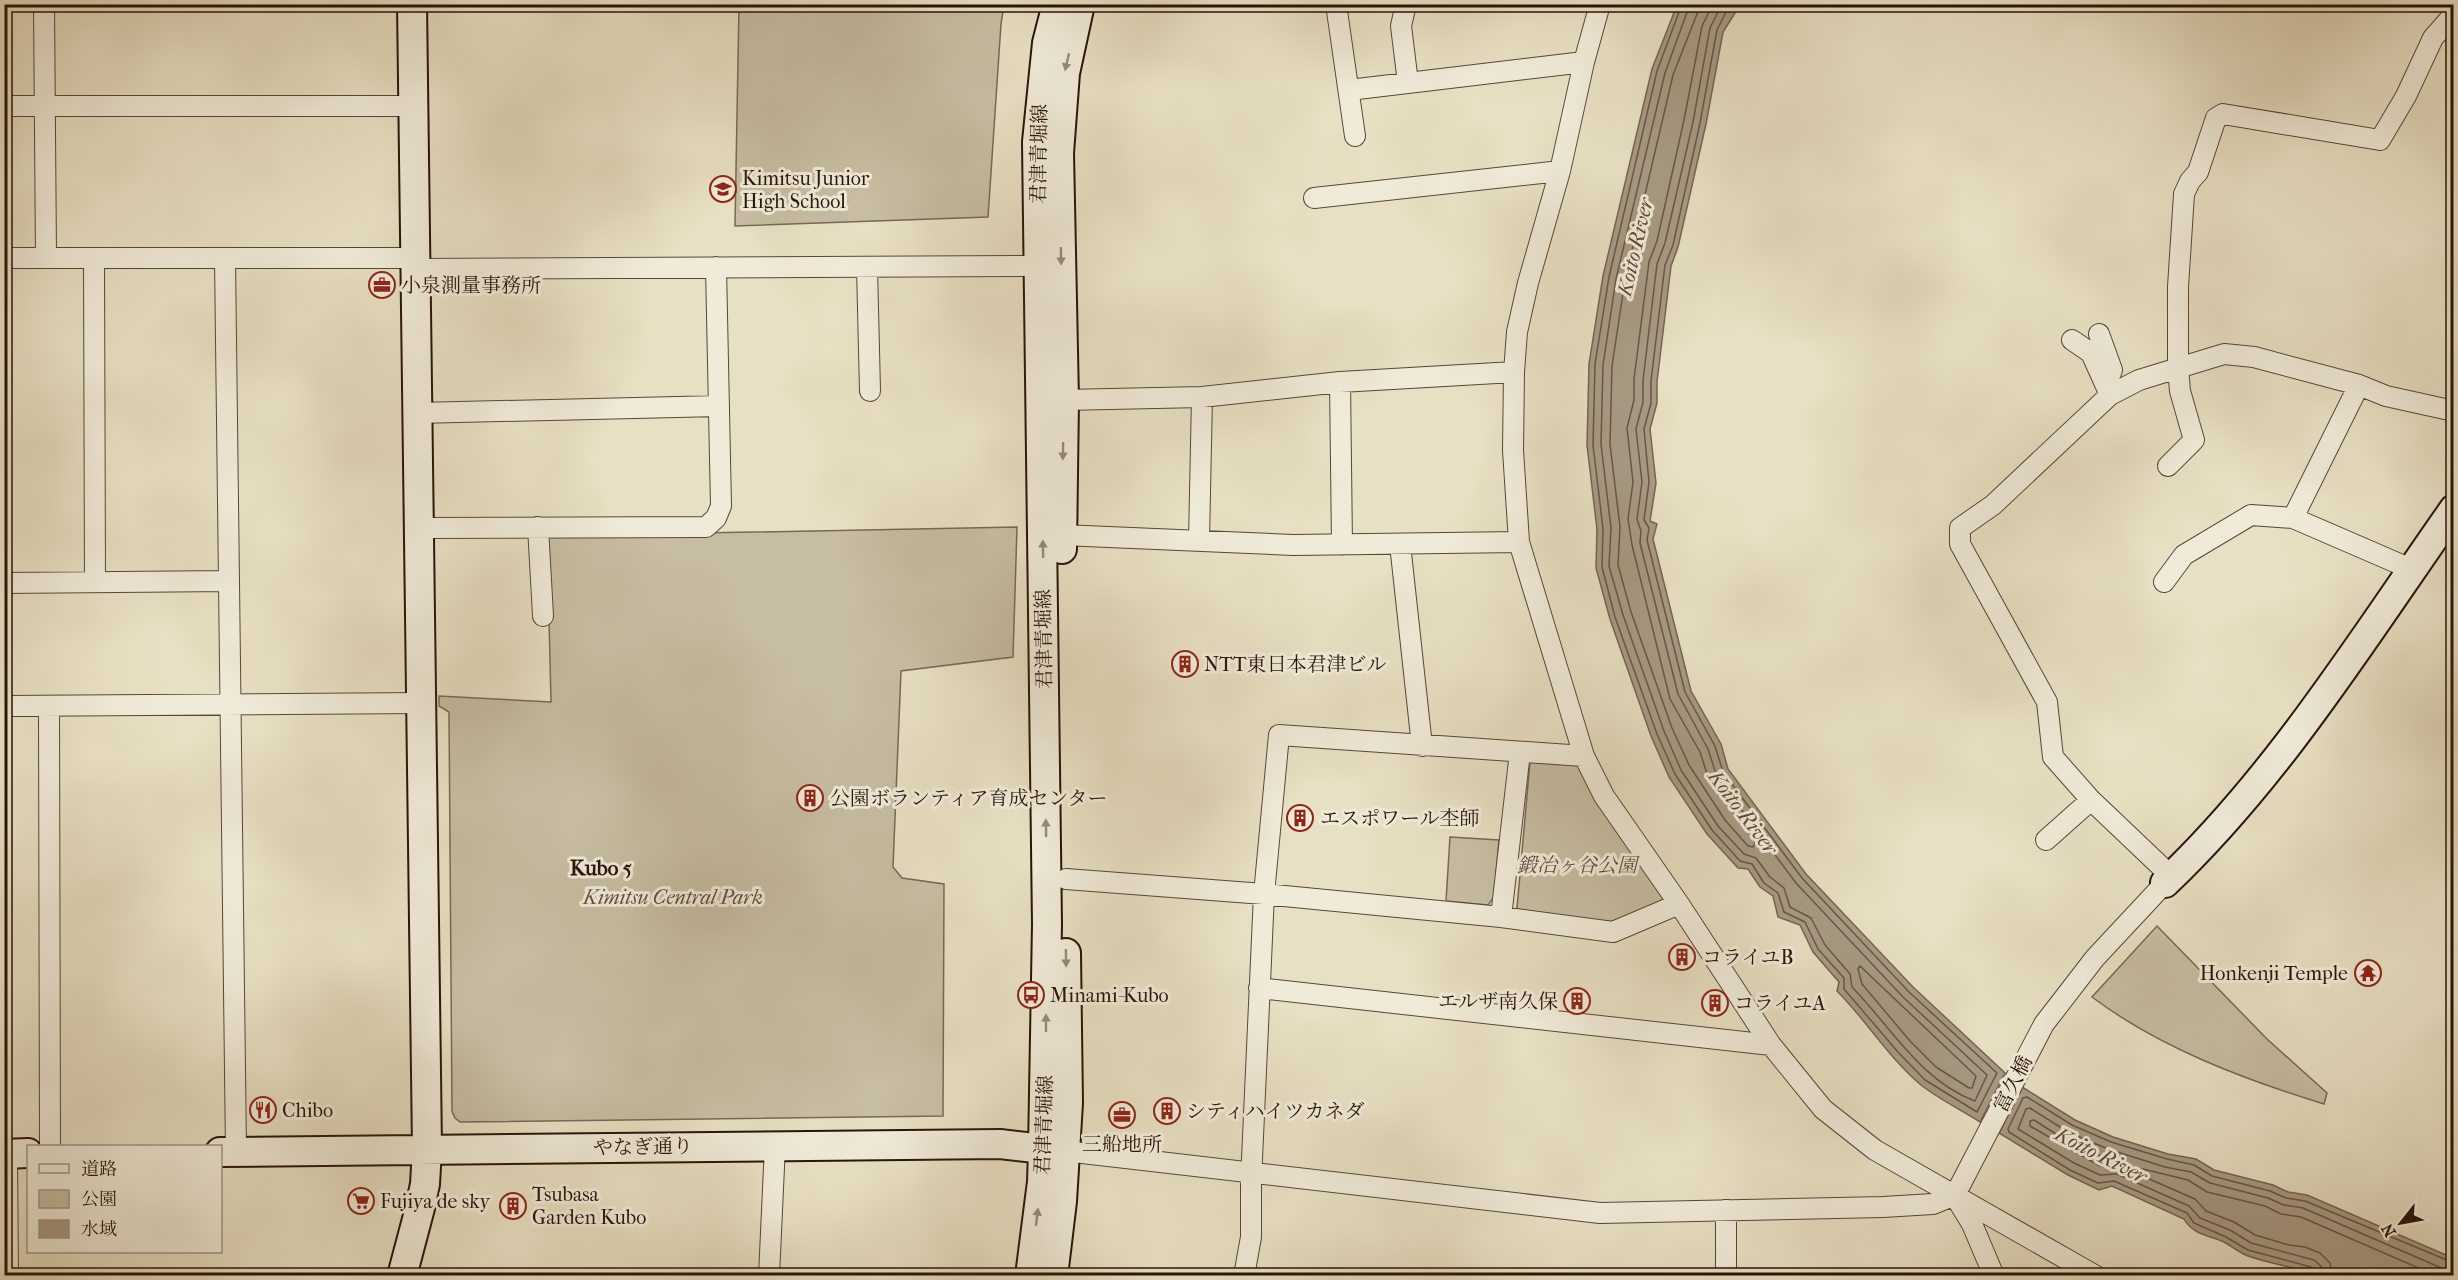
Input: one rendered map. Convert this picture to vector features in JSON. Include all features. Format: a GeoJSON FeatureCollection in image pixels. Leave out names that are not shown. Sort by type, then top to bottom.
{"type":"FeatureCollection","features":[{"type":"Feature","properties":{"kind":"main road"},"geometry":{"type":"LineString","coordinates":[[402,1275],[425,1184],[427,1149],[412,4]]}},
{"type":"Feature","properties":{"kind":"main road","name":"君津青堀線"},"geometry":{"type":"LineString","coordinates":[[1053,1275],[1062,1202],[1046,1092],[1047,914],[1037,142],[1047,44],[1057,4]]}},
{"type":"Feature","properties":{"kind":"main road","name":"君津青堀線"},"geometry":{"type":"LineString","coordinates":[[1030,1275],[1042,1182],[1068,1103],[1062,535],[1064,400],[1059,153],[1065,73],[1080,4]]}},
{"type":"Feature","properties":{"kind":"main road"},"geometry":{"type":"LineString","coordinates":[[2168,880],[2229,817],[2269,770],[2454,508]]}},
{"type":"Feature","properties":{"kind":"main road","name":"やなぎ通り"},"geometry":{"type":"LineString","coordinates":[[228,1151],[1000,1144],[1054,1150]]}},
{"type":"Feature","properties":{"kind":"street"},"geometry":{"type":"LineString","coordinates":[[44,4],[46,258]]}},
{"type":"Feature","properties":{"kind":"street"},"geometry":{"type":"LineString","coordinates":[[1336,4],[1355,136]]}},
{"type":"Feature","properties":{"kind":"street"},"geometry":{"type":"LineString","coordinates":[[1406,4],[1401,26],[1408,83]]}},
{"type":"Feature","properties":{"kind":"street"},"geometry":{"type":"LineString","coordinates":[[1600,4],[1584,62],[1560,171],[1528,283],[1517,332],[1514,372],[1514,450],[1519,542],[1584,756],[1604,796],[1679,904],[1771,1045],[1823,1109],[1875,1149],[1959,1187],[2096,1275]]}},
{"type":"Feature","properties":{"kind":"street"},"geometry":{"type":"LineString","coordinates":[[2168,466],[2194,440],[2180,391],[2178,368],[2178,287],[2184,194],[2198,172],[2216,118],[2223,114],[2380,140],[2406,96],[2433,38],[2454,14]]}},
{"type":"Feature","properties":{"kind":"street"},"geometry":{"type":"LineString","coordinates":[[1348,90],[1584,62]]}},
{"type":"Feature","properties":{"kind":"street"},"geometry":{"type":"LineString","coordinates":[[4,106],[414,106]]}},
{"type":"Feature","properties":{"kind":"street"},"geometry":{"type":"LineString","coordinates":[[1314,198],[1560,171]]}},
{"type":"Feature","properties":{"kind":"street"},"geometry":{"type":"LineString","coordinates":[[4,258],[225,258],[716,267],[1039,266]]}},
{"type":"Feature","properties":{"kind":"street"},"geometry":{"type":"LineString","coordinates":[[94,258],[95,582]]}},
{"type":"Feature","properties":{"kind":"street"},"geometry":{"type":"LineString","coordinates":[[225,258],[231,704],[228,1151]]}},
{"type":"Feature","properties":{"kind":"street"},"geometry":{"type":"LineString","coordinates":[[419,528],[706,527],[716,518],[721,506],[716,267]]}},
{"type":"Feature","properties":{"kind":"street"},"geometry":{"type":"LineString","coordinates":[[867,267],[870,391]]}},
{"type":"Feature","properties":{"kind":"street"},"geometry":{"type":"LineString","coordinates":[[2099,334],[2112,370],[2108,391]]}},
{"type":"Feature","properties":{"kind":"street"},"geometry":{"type":"LineString","coordinates":[[2072,340],[2091,353],[2108,391]]}},
{"type":"Feature","properties":{"kind":"street"},"geometry":{"type":"LineString","coordinates":[[2168,880],[2053,757],[2047,702],[1960,544],[1960,528],[1993,505],[2108,391],[2224,354],[2254,357],[2359,385],[2386,396],[2454,411]]}},
{"type":"Feature","properties":{"kind":"street"},"geometry":{"type":"LineString","coordinates":[[1064,400],[1202,397],[1340,382],[1514,372]]}},
{"type":"Feature","properties":{"kind":"street"},"geometry":{"type":"LineString","coordinates":[[1340,382],[1342,545]]}},
{"type":"Feature","properties":{"kind":"street"},"geometry":{"type":"LineString","coordinates":[[2293,518],[2359,385]]}},
{"type":"Feature","properties":{"kind":"street"},"geometry":{"type":"LineString","coordinates":[[1198,540],[1202,397]]}},
{"type":"Feature","properties":{"kind":"street"},"geometry":{"type":"LineString","coordinates":[[417,413],[719,406]]}},
{"type":"Feature","properties":{"kind":"street"},"geometry":{"type":"LineString","coordinates":[[2164,582],[2184,555],[2251,515],[2293,518],[2411,569]]}},
{"type":"Feature","properties":{"kind":"street"},"geometry":{"type":"LineString","coordinates":[[538,527],[543,616]]}},
{"type":"Feature","properties":{"kind":"street"},"geometry":{"type":"LineString","coordinates":[[1062,535],[1293,545],[1519,542]]}},
{"type":"Feature","properties":{"kind":"street"},"geometry":{"type":"LineString","coordinates":[[1400,544],[1422,746]]}},
{"type":"Feature","properties":{"kind":"street"},"geometry":{"type":"LineString","coordinates":[[4,583],[229,581]]}},
{"type":"Feature","properties":{"kind":"street"},"geometry":{"type":"LineString","coordinates":[[4,706],[421,703]]}},
{"type":"Feature","properties":{"kind":"street"},"geometry":{"type":"LineString","coordinates":[[49,706],[50,1145]]}},
{"type":"Feature","properties":{"kind":"street"},"geometry":{"type":"LineString","coordinates":[[1244,1275],[1251,1238],[1264,894],[1280,735],[1584,756]]}},
{"type":"Feature","properties":{"kind":"street"},"geometry":{"type":"LineString","coordinates":[[1501,917],[1520,752]]}},
{"type":"Feature","properties":{"kind":"street"},"geometry":{"type":"LineString","coordinates":[[2046,840],[2091,800]]}},
{"type":"Feature","properties":{"kind":"street"},"geometry":{"type":"LineString","coordinates":[[1065,879],[1264,894],[1501,917],[1613,932],[1679,904]]}},
{"type":"Feature","properties":{"kind":"street","name":"富久橋"},"geometry":{"type":"LineString","coordinates":[[1959,1187],[2044,1024],[2095,958],[2168,880]]}},
{"type":"Feature","properties":{"kind":"street"},"geometry":{"type":"LineString","coordinates":[[1259,988],[1771,1045]]}},
{"type":"Feature","properties":{"kind":"street"},"geometry":{"type":"LineString","coordinates":[[769,1275],[775,1145]]}},
{"type":"Feature","properties":{"kind":"street"},"geometry":{"type":"LineString","coordinates":[[1054,1150],[1600,1213],[1933,1204],[1959,1187]]}},
{"type":"Feature","properties":{"kind":"street"},"geometry":{"type":"LineString","coordinates":[[8,1275],[13,1154]]}},
{"type":"Feature","properties":{"kind":"street"},"geometry":{"type":"LineString","coordinates":[[1959,1187],[1994,1275]]}},
{"type":"Feature","properties":{"kind":"street"},"geometry":{"type":"LineString","coordinates":[[1726,1210],[1726,1275]]}},
{"type":"Feature","properties":{"kind":"green space"},"geometry":{"type":"Polygon","coordinates":[[[739,5],[1004,5],[988,217],[735,226],[739,5]]]}},
{"type":"Feature","properties":{"kind":"green space","name":"Kimitsu Central Park"},"geometry":{"type":"Polygon","coordinates":[[[1017,527],[1013,657],[901,671],[893,867],[902,878],[944,884],[943,1116],[460,1122],[455,1118],[452,1111],[449,712],[439,706],[439,696],[551,702],[547,536],[1017,527]]]}},
{"type":"Feature","properties":{"kind":"green space","name":"鍛冶ヶ谷公園"},"geometry":{"type":"Polygon","coordinates":[[[1530,762],[1573,762],[1584,772],[1665,894],[1660,905],[1617,924],[1520,911],[1517,908],[1530,762]]]}},
{"type":"Feature","properties":{"kind":"green space"},"geometry":{"type":"Polygon","coordinates":[[[1450,837],[1499,840],[1494,897],[1488,905],[1446,901],[1450,837]]]}},
{"type":"Feature","properties":{"kind":"green space"},"geometry":{"type":"Polygon","coordinates":[[[2157,926],[2267,1039],[2327,1093],[2324,1104],[2233,1073],[2174,1047],[2118,1015],[2092,997],[2157,926]]]}},
{"type":"Feature","properties":{"kind":"water","name":"Koito River"},"geometry":{"type":"Polygon","coordinates":[[[1677,5],[1736,5],[1735,13],[1723,32],[1706,124],[1678,247],[1671,266],[1657,382],[1657,403],[1650,429],[1656,483],[1650,521],[1657,524],[1653,539],[1691,691],[1721,744],[1728,769],[1806,874],[1913,987],[2005,1073],[1980,1122],[1921,1085],[1898,1063],[1837,991],[1839,982],[1813,952],[1800,925],[1778,917],[1773,896],[1760,887],[1748,869],[1738,868],[1707,834],[1669,777],[1651,736],[1610,619],[1596,568],[1597,529],[1587,445],[1589,364],[1603,276],[1652,69],[1677,5]]]}},
{"type":"Feature","properties":{"kind":"water","name":"Koito River"},"geometry":{"type":"Polygon","coordinates":[[[2022,1087],[2075,1120],[2113,1137],[2168,1154],[2196,1159],[2214,1170],[2273,1185],[2288,1192],[2307,1195],[2453,1258],[2453,1275],[2316,1275],[2245,1255],[2224,1242],[2197,1231],[2184,1219],[2112,1186],[2099,1190],[2068,1175],[1999,1133],[2022,1087]]]}},
{"type":"Feature","properties":{"kind":"place","name":"Kimitsu Junior High School"},"geometry":{"type":"Point","coordinates":[723,189]}},
{"type":"Feature","properties":{"kind":"place","name":"小泉測量事務所"},"geometry":{"type":"Point","coordinates":[382,285]}},
{"type":"Feature","properties":{"kind":"place","name":"NTT東日本君津ビル"},"geometry":{"type":"Point","coordinates":[1185,664]}},
{"type":"Feature","properties":{"kind":"place","name":"公園ボランティア育成センター"},"geometry":{"type":"Point","coordinates":[810,798]}},
{"type":"Feature","properties":{"kind":"place","name":"エスポワール杢師"},"geometry":{"type":"Point","coordinates":[1300,818]}},
{"type":"Feature","properties":{"kind":"place","name":"コライユB"},"geometry":{"type":"Point","coordinates":[1682,957]}},
{"type":"Feature","properties":{"kind":"place","name":"Honkenji Temple"},"geometry":{"type":"Point","coordinates":[2368,973]}},
{"type":"Feature","properties":{"kind":"place","name":"Minami-Kubo"},"geometry":{"type":"Point","coordinates":[1031,995]}},
{"type":"Feature","properties":{"kind":"place","name":"エルザ南久保"},"geometry":{"type":"Point","coordinates":[1577,1001]}},
{"type":"Feature","properties":{"kind":"place","name":"コライユA"},"geometry":{"type":"Point","coordinates":[1715,1003]}},
{"type":"Feature","properties":{"kind":"place","name":"Chibo"},"geometry":{"type":"Point","coordinates":[263,1110]}},
{"type":"Feature","properties":{"kind":"place","name":"シティハイツカネダ"},"geometry":{"type":"Point","coordinates":[1167,1111]}},
{"type":"Feature","properties":{"kind":"place","name":"三船地所"},"geometry":{"type":"Point","coordinates":[1122,1115]}},
{"type":"Feature","properties":{"kind":"place","name":"Fujiya de sky"},"geometry":{"type":"Point","coordinates":[361,1201]}},
{"type":"Feature","properties":{"kind":"place","name":"Tsubasa Garden Kubo"},"geometry":{"type":"Point","coordinates":[513,1206]}},
{"type":"Feature","properties":{"kind":"district","name":"Kubo 5"},"geometry":{"type":"Point","coordinates":[601,868]}}]}
